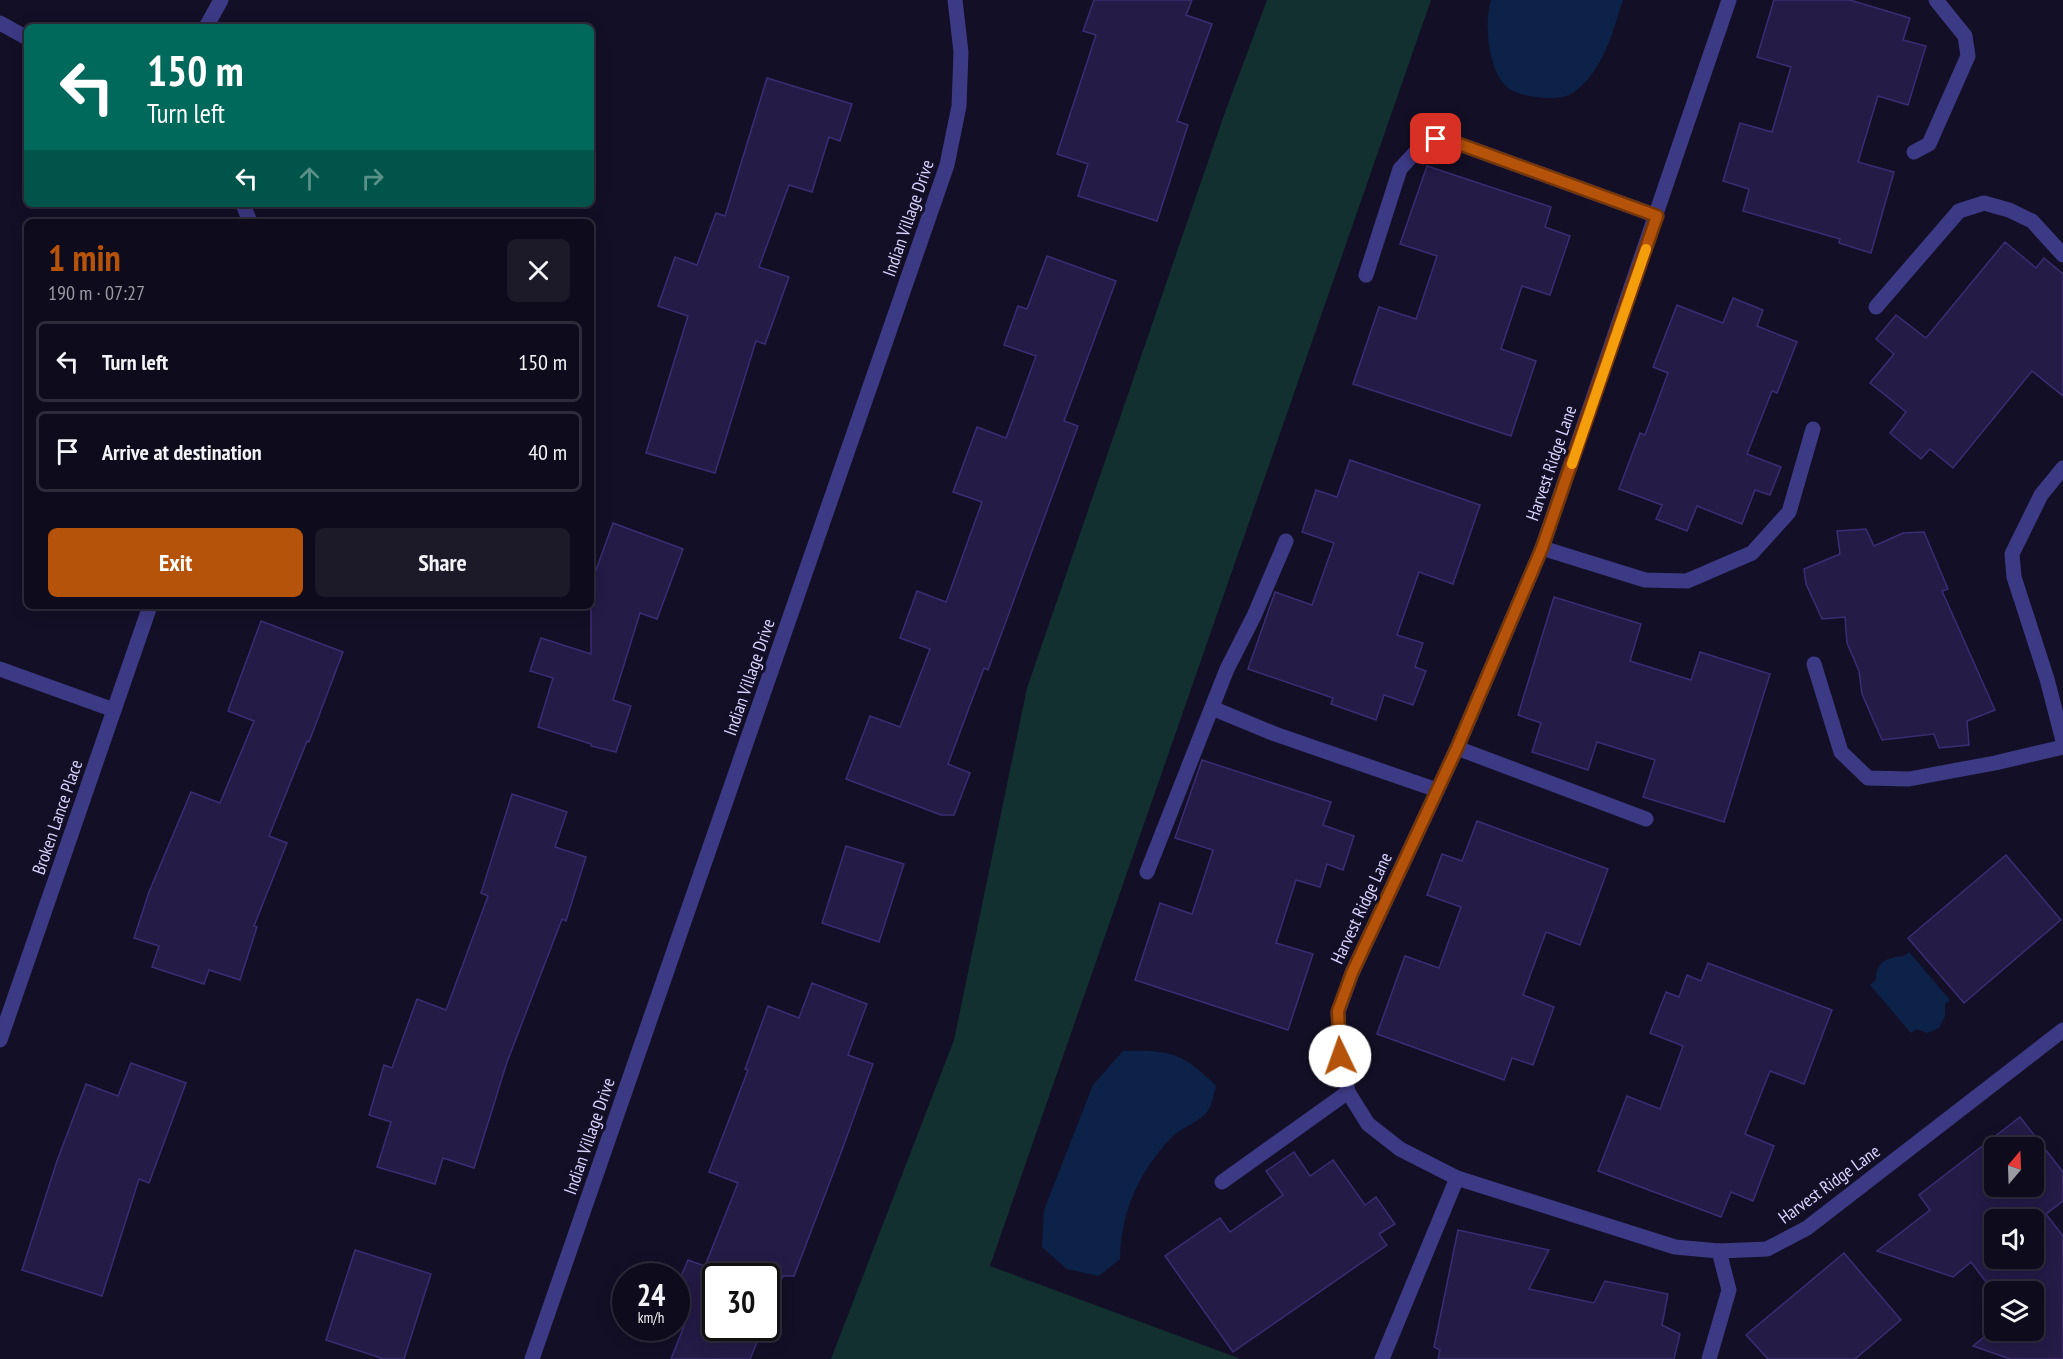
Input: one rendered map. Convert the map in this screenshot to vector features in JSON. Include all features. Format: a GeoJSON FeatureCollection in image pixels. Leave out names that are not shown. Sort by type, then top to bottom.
{"type":"FeatureCollection","features":[{"type":"Feature","properties":{"kind":"street"},"geometry":{"type":"LineString","coordinates":[[208,24],[221,0]]}},
{"type":"Feature","properties":{"kind":"street","name":"Indian Village Drive"},"geometry":{"type":"LineString","coordinates":[[532,1359],[947,165],[959,106],[961,52],[955,0]]}},
{"type":"Feature","properties":{"kind":"street","name":"Harvest Ridge Lane"},"geometry":{"type":"LineString","coordinates":[[1729,0],[1542,548],[1457,748],[1352,973],[1338,1011],[1340,1056],[1348,1092],[1368,1124],[1400,1149],[1457,1178],[1675,1247],[1719,1251],[1767,1249],[1807,1228],[2063,1030]]}},
{"type":"Feature","properties":{"kind":"street"},"geometry":{"type":"LineString","coordinates":[[1914,152],[1929,144],[1968,56],[1965,36],[1936,0]]}},
{"type":"Feature","properties":{"kind":"street"},"geometry":{"type":"LineString","coordinates":[[0,23],[24,37]]}},
{"type":"Feature","properties":{"kind":"street"},"geometry":{"type":"LineString","coordinates":[[1366,275],[1400,169],[1423,144],[1436,139],[1448,140],[1657,216]]}},
{"type":"Feature","properties":{"kind":"street"},"geometry":{"type":"LineString","coordinates":[[1876,307],[1959,211],[1984,203],[2032,220],[2063,255]]}},
{"type":"Feature","properties":{"kind":"street"},"geometry":{"type":"LineString","coordinates":[[1542,548],[1645,580],[1687,581],[1752,553],[1789,512],[1813,429]]}},
{"type":"Feature","properties":{"kind":"street"},"geometry":{"type":"LineString","coordinates":[[2063,468],[2041,495],[2012,554],[2014,577],[2047,679],[2063,741]]}},
{"type":"Feature","properties":{"kind":"street"},"geometry":{"type":"LineString","coordinates":[[1147,872],[1227,669],[1254,616],[1286,541]]}},
{"type":"Feature","properties":{"kind":"street","name":"Broken Lance Place"},"geometry":{"type":"LineString","coordinates":[[0,1040],[149,609]]}},
{"type":"Feature","properties":{"kind":"street"},"geometry":{"type":"LineString","coordinates":[[1814,664],[1841,752],[1868,778],[1909,779],[1995,763],[2063,747]]}},
{"type":"Feature","properties":{"kind":"street"},"geometry":{"type":"LineString","coordinates":[[0,669],[114,710]]}},
{"type":"Feature","properties":{"kind":"street"},"geometry":{"type":"LineString","coordinates":[[1212,708],[1275,734],[1437,790]]}},
{"type":"Feature","properties":{"kind":"street"},"geometry":{"type":"LineString","coordinates":[[1457,748],[1646,819]]}},
{"type":"Feature","properties":{"kind":"street"},"geometry":{"type":"LineString","coordinates":[[1222,1182],[1348,1092]]}},
{"type":"Feature","properties":{"kind":"street"},"geometry":{"type":"LineString","coordinates":[[1382,1359],[1457,1178]]}},
{"type":"Feature","properties":{"kind":"street"},"geometry":{"type":"LineString","coordinates":[[1709,1359],[1729,1290],[1719,1251]]}},
{"type":"Feature","properties":{"kind":"green space"},"geometry":{"type":"Polygon","coordinates":[[[1267,0],[1431,0],[990,1266],[1241,1359],[831,1359],[954,1040],[1027,688],[1224,115],[1267,0]]]}},
{"type":"Feature","properties":{"kind":"water"},"geometry":{"type":"Polygon","coordinates":[[[1491,0],[1623,0],[1611,38],[1593,73],[1574,92],[1566,96],[1542,98],[1515,92],[1504,84],[1499,76],[1489,44],[1488,20],[1491,0]]]}},
{"type":"Feature","properties":{"kind":"water"},"geometry":{"type":"Polygon","coordinates":[[[1909,952],[1950,1000],[1945,1004],[1945,1016],[1939,1028],[1927,1033],[1916,1029],[1911,1033],[1870,985],[1876,980],[1880,965],[1888,959],[1904,956],[1909,952]]]}},
{"type":"Feature","properties":{"kind":"water"},"geometry":{"type":"Polygon","coordinates":[[[1123,1051],[1153,1051],[1174,1055],[1194,1066],[1216,1086],[1207,1112],[1173,1136],[1151,1163],[1128,1208],[1121,1241],[1120,1259],[1099,1276],[1067,1269],[1042,1247],[1044,1210],[1093,1085],[1123,1051]]]}},
{"type":"Feature","properties":{"kind":"building"},"geometry":{"type":"Polygon","coordinates":[[[1094,0],[1192,0],[1186,15],[1212,24],[1177,121],[1188,125],[1157,221],[1078,196],[1088,164],[1057,154],[1096,35],[1083,31],[1094,0]]]}},
{"type":"Feature","properties":{"kind":"building"},"geometry":{"type":"Polygon","coordinates":[[[1774,0],[1850,0],[1910,18],[1903,40],[1926,46],[1908,105],[1878,96],[1858,162],[1894,172],[1871,253],[1839,243],[1840,239],[1743,211],[1749,189],[1723,181],[1740,123],[1772,132],[1791,67],[1757,57],[1774,0]]]}},
{"type":"Feature","properties":{"kind":"building"},"geometry":{"type":"Polygon","coordinates":[[[767,78],[852,104],[840,141],[829,137],[812,192],[789,185],[759,267],[789,277],[765,344],[756,341],[715,473],[646,453],[688,316],[658,306],[675,257],[697,265],[716,213],[725,216],[767,78]]]}},
{"type":"Feature","properties":{"kind":"building"},"geometry":{"type":"Polygon","coordinates":[[[1427,166],[1551,207],[1545,227],[1570,236],[1550,295],[1522,286],[1501,349],[1536,361],[1511,436],[1353,384],[1379,307],[1416,319],[1437,256],[1400,244],[1427,166]]]}},
{"type":"Feature","properties":{"kind":"building"},"geometry":{"type":"Polygon","coordinates":[[[2005,242],[2036,268],[2044,258],[2063,274],[2063,396],[2032,371],[1953,468],[1930,449],[1921,459],[1890,433],[1906,412],[1870,383],[1894,354],[1876,339],[1896,315],[1926,338],[2005,242]]]}},
{"type":"Feature","properties":{"kind":"building"},"geometry":{"type":"Polygon","coordinates":[[[1047,256],[1116,281],[1064,421],[1078,426],[988,670],[984,668],[948,764],[970,773],[954,815],[941,815],[846,779],[870,716],[900,727],[930,649],[900,638],[917,591],[946,602],[982,502],[953,492],[977,427],[1006,438],[1036,356],[1004,345],[1018,306],[1027,309],[1047,256]]]}},
{"type":"Feature","properties":{"kind":"building"},"geometry":{"type":"Polygon","coordinates":[[[1733,298],[1763,310],[1757,326],[1797,342],[1777,393],[1772,391],[1747,454],[1781,467],[1770,495],[1755,490],[1742,524],[1697,506],[1687,531],[1656,519],[1662,505],[1619,489],[1640,433],[1645,435],[1668,373],[1653,367],[1677,305],[1723,323],[1733,298]]]}},
{"type":"Feature","properties":{"kind":"building"},"geometry":{"type":"Polygon","coordinates":[[[1350,460],[1480,505],[1453,584],[1419,572],[1397,635],[1423,643],[1415,667],[1426,671],[1413,705],[1384,695],[1376,720],[1331,704],[1333,698],[1248,669],[1275,592],[1312,605],[1334,543],[1302,532],[1316,490],[1337,497],[1350,460]]]}},
{"type":"Feature","properties":{"kind":"building"},"geometry":{"type":"Polygon","coordinates":[[[613,523],[683,549],[657,619],[640,613],[613,700],[631,706],[616,752],[591,746],[591,744],[538,727],[553,678],[530,671],[541,638],[591,654],[594,576],[613,523]]]}},
{"type":"Feature","properties":{"kind":"building"},"geometry":{"type":"Polygon","coordinates":[[[1866,529],[1874,546],[1903,533],[1924,532],[1948,589],[1942,591],[1995,710],[1967,721],[1969,745],[1939,748],[1934,734],[1882,740],[1862,694],[1859,671],[1847,643],[1845,617],[1822,619],[1806,584],[1804,569],[1840,554],[1837,531],[1866,529]]]}},
{"type":"Feature","properties":{"kind":"building"},"geometry":{"type":"Polygon","coordinates":[[[1554,597],[1641,624],[1630,661],[1691,680],[1700,652],[1770,674],[1724,822],[1643,797],[1655,760],[1597,742],[1588,770],[1532,752],[1541,723],[1518,715],[1554,597]]]}},
{"type":"Feature","properties":{"kind":"building"},"geometry":{"type":"Polygon","coordinates":[[[261,621],[343,652],[309,742],[307,741],[269,836],[287,843],[254,926],[257,927],[240,980],[209,970],[204,984],[152,967],[159,946],[134,938],[149,892],[191,792],[220,803],[254,721],[228,711],[261,621]]]}},
{"type":"Feature","properties":{"kind":"building"},"geometry":{"type":"Polygon","coordinates":[[[1202,760],[1331,802],[1323,825],[1354,836],[1343,870],[1327,864],[1320,887],[1296,880],[1276,943],[1313,954],[1288,1030],[1135,980],[1160,903],[1192,914],[1213,850],[1175,838],[1202,760]]]}},
{"type":"Feature","properties":{"kind":"building"},"geometry":{"type":"Polygon","coordinates":[[[512,794],[567,812],[555,847],[586,857],[566,921],[562,919],[507,1062],[474,1168],[443,1158],[435,1184],[377,1167],[391,1122],[369,1115],[384,1065],[392,1068],[417,999],[446,1010],[488,896],[481,893],[512,794]]]}},
{"type":"Feature","properties":{"kind":"building"},"geometry":{"type":"Polygon","coordinates":[[[1477,821],[1608,869],[1580,945],[1546,932],[1523,995],[1554,1007],[1533,1065],[1512,1058],[1504,1080],[1377,1034],[1405,956],[1439,968],[1461,907],[1427,895],[1442,854],[1462,861],[1477,821]]]}},
{"type":"Feature","properties":{"kind":"building"},"geometry":{"type":"Polygon","coordinates":[[[846,846],[904,864],[879,942],[822,923],[846,846]]]}},
{"type":"Feature","properties":{"kind":"building"},"geometry":{"type":"Polygon","coordinates":[[[2006,855],[2061,920],[1964,1003],[1908,938],[2006,855]]]}},
{"type":"Feature","properties":{"kind":"building"},"geometry":{"type":"Polygon","coordinates":[[[1708,963],[1832,1010],[1804,1084],[1770,1071],[1745,1134],[1774,1146],[1753,1201],[1731,1192],[1721,1217],[1598,1171],[1627,1096],[1660,1109],[1683,1046],[1650,1033],[1666,992],[1679,997],[1687,975],[1701,981],[1708,963]]]}},
{"type":"Feature","properties":{"kind":"building"},"geometry":{"type":"Polygon","coordinates":[[[812,983],[867,1004],[848,1055],[873,1064],[794,1276],[783,1276],[780,1283],[780,1263],[706,1263],[738,1183],[709,1172],[748,1070],[745,1069],[768,1006],[799,1018],[812,983]]]}},
{"type":"Feature","properties":{"kind":"building"},"geometry":{"type":"Polygon","coordinates":[[[131,1063],[186,1083],[149,1183],[139,1179],[102,1296],[22,1270],[57,1161],[86,1084],[118,1096],[131,1063]]]}},
{"type":"Feature","properties":{"kind":"building"},"geometry":{"type":"Polygon","coordinates":[[[2020,1117],[2036,1137],[1994,1137],[2020,1117]]]}},
{"type":"Feature","properties":{"kind":"building"},"geometry":{"type":"Polygon","coordinates":[[[1984,1145],[1984,1197],[2044,1197],[2044,1148],[2063,1172],[2063,1201],[2046,1214],[2063,1236],[2063,1359],[2010,1359],[1973,1346],[1984,1337],[1984,1341],[2044,1341],[2044,1281],[1985,1281],[1971,1262],[1953,1277],[1877,1251],[1930,1210],[1919,1195],[1984,1145]]]}},
{"type":"Feature","properties":{"kind":"building"},"geometry":{"type":"Polygon","coordinates":[[[1294,1152],[1310,1176],[1333,1160],[1365,1205],[1376,1197],[1395,1224],[1379,1234],[1387,1245],[1233,1352],[1165,1256],[1220,1218],[1230,1232],[1283,1195],[1266,1171],[1294,1152]]]}},
{"type":"Feature","properties":{"kind":"building"},"geometry":{"type":"Polygon","coordinates":[[[1458,1230],[1549,1250],[1529,1289],[1594,1303],[1605,1281],[1668,1294],[1662,1325],[1680,1334],[1674,1359],[1438,1359],[1440,1350],[1434,1347],[1458,1230]]]}},
{"type":"Feature","properties":{"kind":"building"},"geometry":{"type":"Polygon","coordinates":[[[355,1250],[431,1274],[404,1359],[384,1359],[326,1340],[355,1250]]]}},
{"type":"Feature","properties":{"kind":"building"},"geometry":{"type":"Polygon","coordinates":[[[1844,1253],[1901,1320],[1855,1359],[1768,1359],[1746,1335],[1844,1253]]]}},
{"type":"Feature","properties":{"kind":"building"},"geometry":{"type":"Polygon","coordinates":[[[688,1260],[702,1265],[702,1341],[758,1341],[750,1359],[671,1359],[678,1341],[690,1341],[690,1263],[687,1263],[688,1260]]]}},
{"type":"Feature","properties":{"kind":"slow traffic"},"geometry":{"type":"LineString","coordinates":[[1572,464],[1646,249]]}},
{"type":"Feature","properties":{"kind":"route"},"geometry":{"type":"LineString","coordinates":[[1340,1056],[1338,1011],[1352,973],[1457,748],[1542,548],[1657,216],[1448,140],[1436,139]]}}]}
